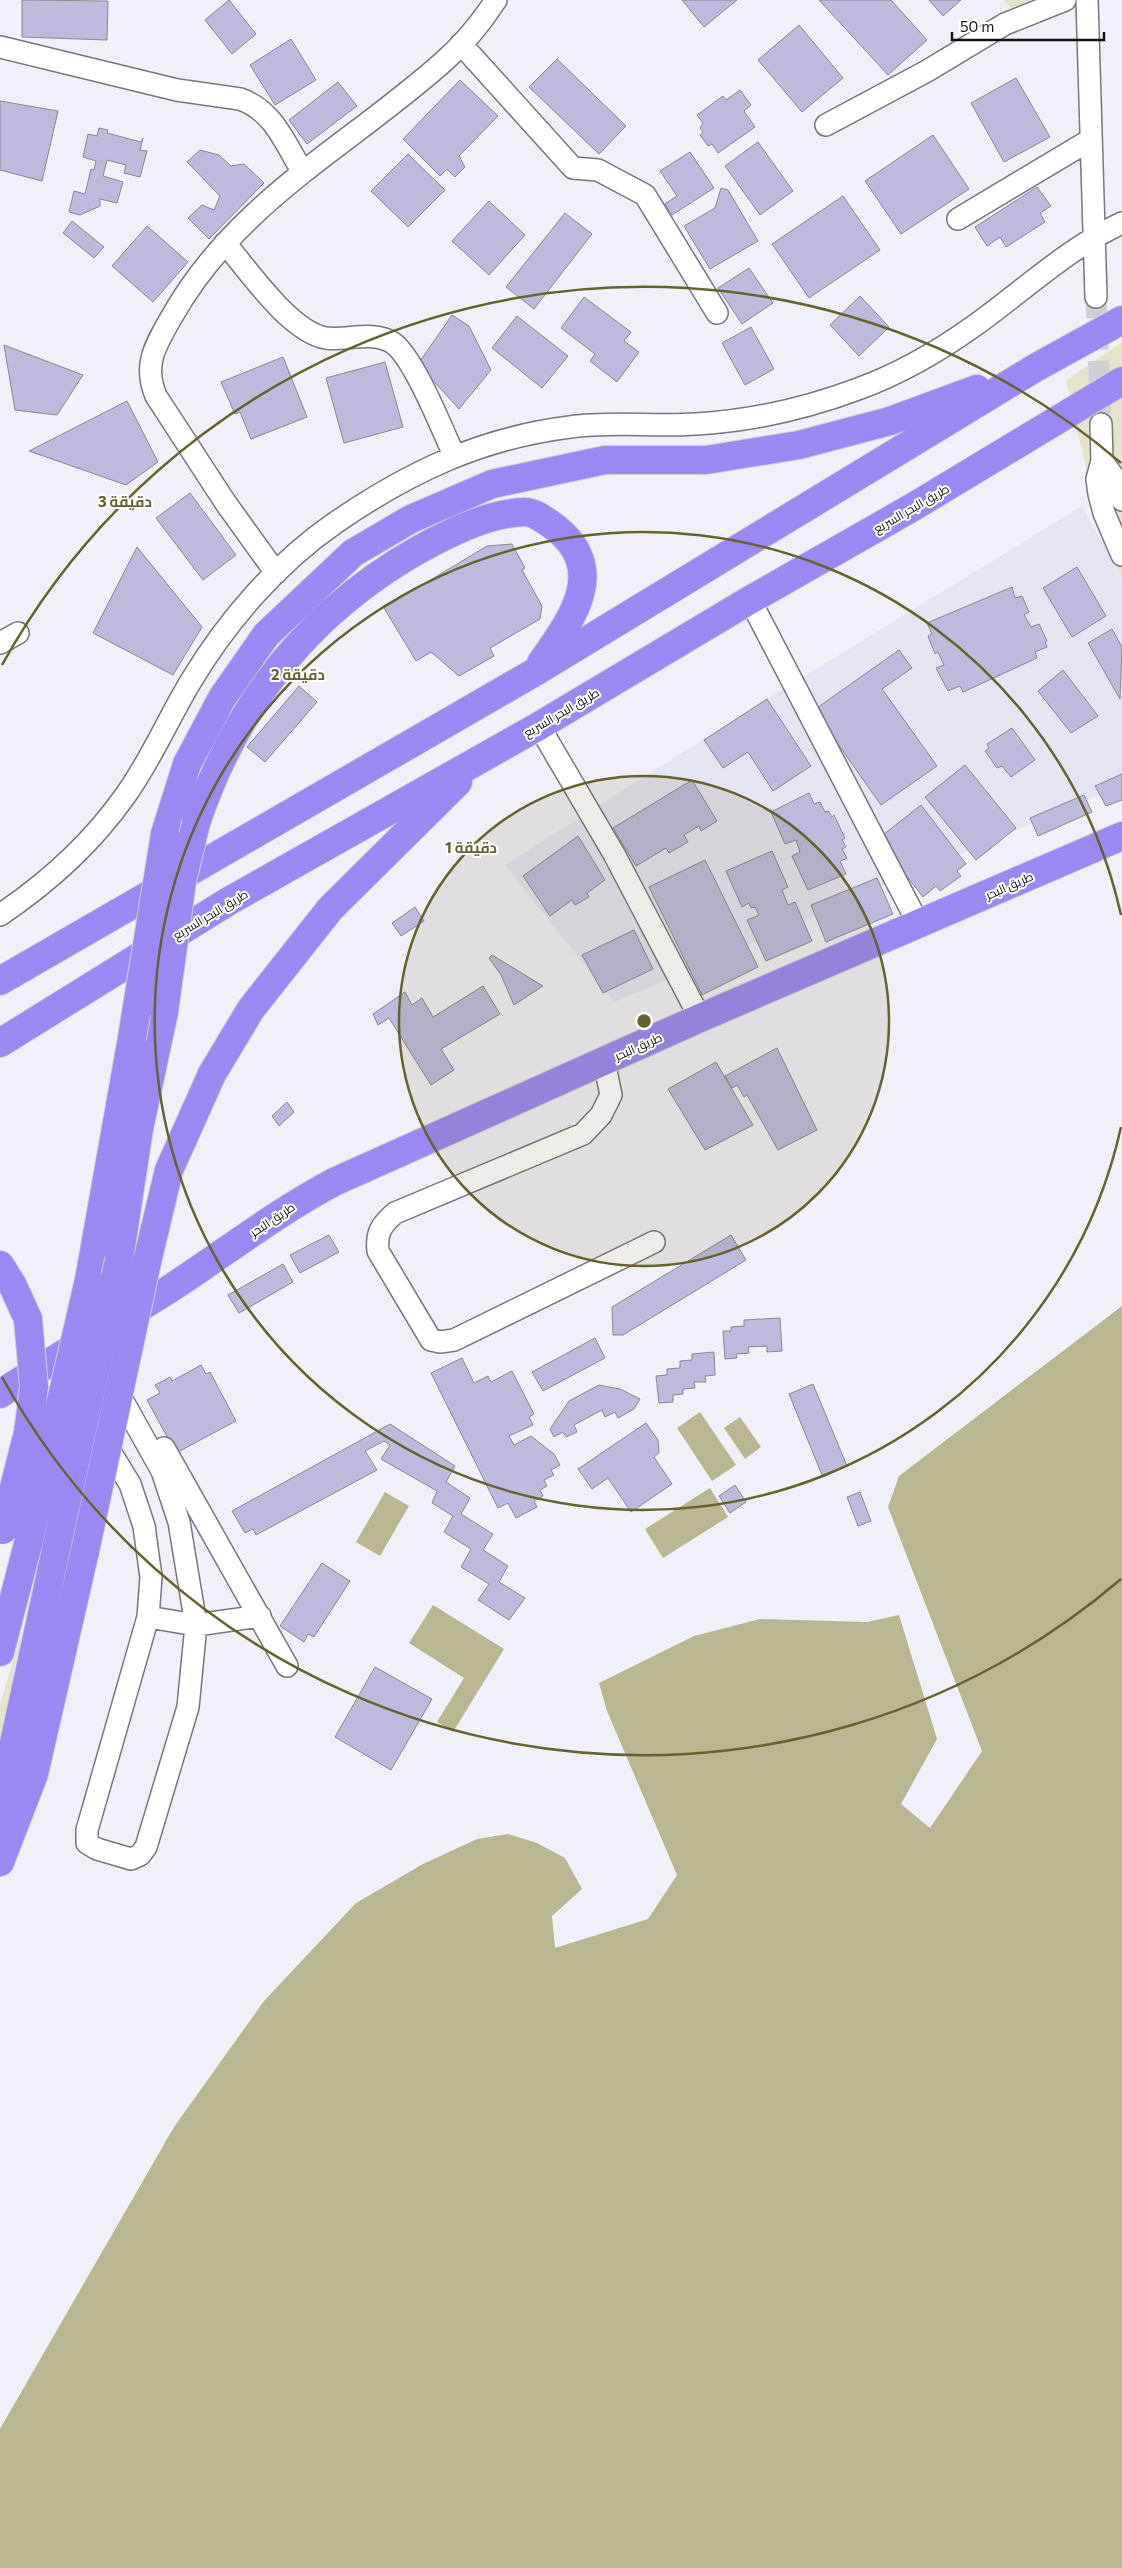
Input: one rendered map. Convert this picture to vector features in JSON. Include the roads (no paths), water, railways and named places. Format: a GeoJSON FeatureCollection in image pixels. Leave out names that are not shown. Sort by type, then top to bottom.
{"type":"FeatureCollection","features":[{"type":"Feature","properties":{"kind":"highway"},"geometry":{"type":"LineString","coordinates":[[0,981],[535,672],[1034,368],[1122,320]]}},
{"type":"Feature","properties":{"kind":"highway"},"geometry":{"type":"LineString","coordinates":[[0,1652],[29,1540],[89,1280],[132,1038],[165,834],[187,764],[222,698],[266,635],[353,553],[411,519],[492,484],[605,460],[706,460],[799,445],[890,421],[1034,368]]}},
{"type":"Feature","properties":{"kind":"highway","name":"طريق البحر السريع"},"geometry":{"type":"LineString","coordinates":[[0,1042],[229,901],[539,726],[750,600],[913,508],[1122,381]]}},
{"type":"Feature","properties":{"kind":"highway"},"geometry":{"type":"LineString","coordinates":[[1,1857],[11,1756],[119,1260],[139,1129],[164,1012],[182,881],[196,823],[216,769],[245,714],[284,660],[321,620],[367,581],[449,533],[481,521],[524,511],[543,518],[570,540],[580,558],[583,574],[580,596],[565,629],[535,672]]}},
{"type":"Feature","properties":{"kind":"highway"},"geometry":{"type":"LineString","coordinates":[[1,1857],[34,1774],[169,1170],[212,1074],[251,1009],[330,909],[484,756]]}},
{"type":"Feature","properties":{"kind":"highway","name":"طريق البحر"},"geometry":{"type":"LineString","coordinates":[[0,1394],[52,1359],[170,1288],[290,1206],[334,1182],[700,1018],[1122,836]]}},
{"type":"Feature","properties":{"kind":"highway"},"geometry":{"type":"LineString","coordinates":[[0,1265],[13,1286],[28,1318],[34,1387],[28,1433],[2,1538]]}},
{"type":"Feature","properties":{"kind":"street"},"geometry":{"type":"LineString","coordinates":[[276,573],[156,396],[150,382],[152,355],[160,337],[190,288],[225,243],[269,199],[442,63],[461,44],[496,0]]}},
{"type":"Feature","properties":{"kind":"street"},"geometry":{"type":"LineString","coordinates":[[826,125],[1005,24],[1065,0]]}},
{"type":"Feature","properties":{"kind":"street"},"geometry":{"type":"LineString","coordinates":[[1087,0],[1096,296]]}},
{"type":"Feature","properties":{"kind":"street"},"geometry":{"type":"LineString","coordinates":[[461,44],[573,168],[598,170],[645,195],[717,313]]}},
{"type":"Feature","properties":{"kind":"street"},"geometry":{"type":"LineString","coordinates":[[0,47],[140,82],[240,99],[253,103],[270,118],[302,172]]}},
{"type":"Feature","properties":{"kind":"street"},"geometry":{"type":"LineString","coordinates":[[958,219],[1090,140]]}},
{"type":"Feature","properties":{"kind":"street"},"geometry":{"type":"LineString","coordinates":[[0,915],[65,865],[102,826],[150,758],[190,682],[217,642],[276,573],[302,548],[363,504],[415,474],[454,455],[488,443],[525,434],[574,426],[675,425],[729,421],[787,409],[859,389],[934,352],[972,328],[1093,236],[1122,223]]}},
{"type":"Feature","properties":{"kind":"street"},"geometry":{"type":"LineString","coordinates":[[225,243],[288,314],[312,333],[323,338],[336,339],[371,336],[392,343],[409,364],[454,455]]}},
{"type":"Feature","properties":{"kind":"street"},"geometry":{"type":"LineString","coordinates":[[1101,424],[1102,461],[1097,479],[1099,494],[1104,513],[1122,555]]}},
{"type":"Feature","properties":{"kind":"street"},"geometry":{"type":"LineString","coordinates":[[1102,461],[1113,476],[1122,500]]}},
{"type":"Feature","properties":{"kind":"street"},"geometry":{"type":"LineString","coordinates":[[750,600],[920,924]]}},
{"type":"Feature","properties":{"kind":"street"},"geometry":{"type":"LineString","coordinates":[[539,726],[614,854],[700,1018]]}},
{"type":"Feature","properties":{"kind":"street"},"geometry":{"type":"LineString","coordinates":[[604,1061],[612,1095],[600,1115],[583,1134],[395,1213],[382,1225],[379,1231],[377,1237],[378,1251],[431,1340],[440,1342],[454,1340],[654,1242]]}},
{"type":"Feature","properties":{"kind":"street"},"geometry":{"type":"LineString","coordinates":[[94,1335],[260,1616],[287,1666]]}},
{"type":"Feature","properties":{"kind":"street"},"geometry":{"type":"LineString","coordinates":[[52,1359],[130,1484],[144,1526],[151,1576],[148,1617],[87,1830],[87,1842],[92,1846],[131,1859],[140,1855],[146,1847],[178,1746],[188,1707],[196,1625],[179,1522],[162,1471],[94,1335]]}},
{"type":"Feature","properties":{"kind":"street"},"geometry":{"type":"LineString","coordinates":[[148,1617],[196,1625],[260,1616]]}},
{"type":"Feature","properties":{"kind":"tunnel"},"geometry":{"type":"LineString","coordinates":[[1096,297],[1101,424]]}}]}
